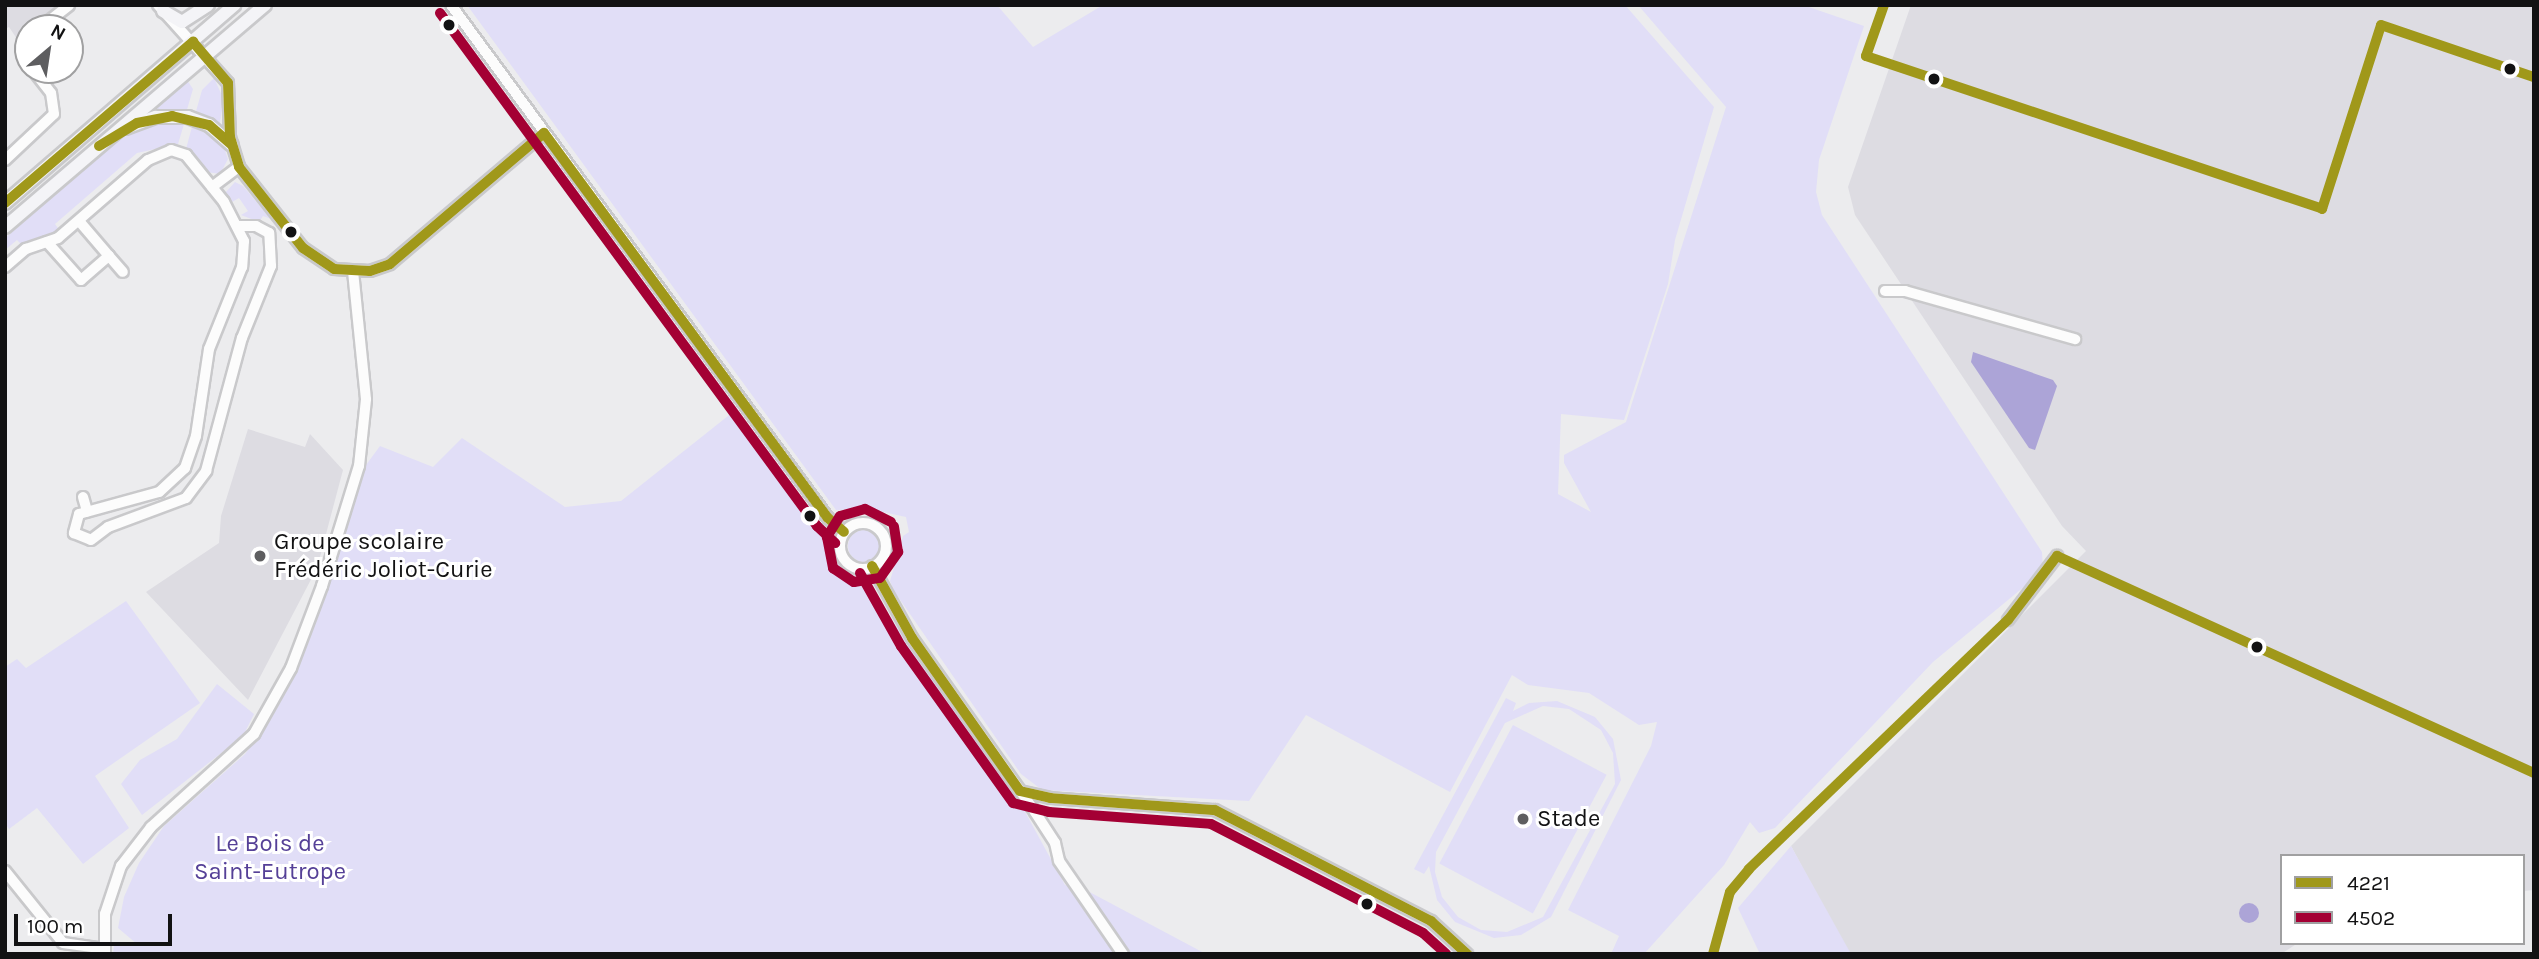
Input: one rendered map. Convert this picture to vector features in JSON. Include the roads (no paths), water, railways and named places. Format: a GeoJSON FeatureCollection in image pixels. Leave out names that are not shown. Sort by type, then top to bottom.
{"type":"FeatureCollection","features":[{"type":"Feature","properties":{"kind":"main road"},"geometry":{"type":"LineString","coordinates":[[161,8],[182,22],[208,5]]}},
{"type":"Feature","properties":{"kind":"main road"},"geometry":{"type":"LineString","coordinates":[[5,203],[234,5]]}},
{"type":"Feature","properties":{"kind":"main road"},"geometry":{"type":"LineString","coordinates":[[206,55],[207,39],[245,5]]}},
{"type":"Feature","properties":{"kind":"main road"},"geometry":{"type":"LineString","coordinates":[[5,227],[265,5]]}},
{"type":"Feature","properties":{"kind":"main road"},"geometry":{"type":"LineString","coordinates":[[112,134],[195,53],[193,42]]}},
{"type":"Feature","properties":{"kind":"main road"},"geometry":{"type":"LineString","coordinates":[[112,134],[156,117],[188,117],[209,125],[232,145]]}},
{"type":"Feature","properties":{"kind":"street"},"geometry":{"type":"LineString","coordinates":[[451,5],[828,518],[844,533]]}},
{"type":"Feature","properties":{"kind":"street"},"geometry":{"type":"LineString","coordinates":[[161,8],[206,55],[228,83],[232,145],[239,167],[303,248],[325,265],[353,272],[390,264],[544,133]]}},
{"type":"Feature","properties":{"kind":"street"},"geometry":{"type":"LineString","coordinates":[[5,160],[54,114],[51,93],[44,84]]}},
{"type":"Feature","properties":{"kind":"street"},"geometry":{"type":"LineString","coordinates":[[5,267],[26,249],[47,242],[79,221],[164,151],[186,155],[239,226],[245,255],[212,340],[195,436],[185,468],[159,492],[86,511],[76,518],[73,528],[78,537],[92,540],[108,527],[186,498],[199,482],[210,458],[242,338],[261,301],[271,266],[272,237],[261,228],[239,226]]}},
{"type":"Feature","properties":{"kind":"street"},"geometry":{"type":"LineString","coordinates":[[212,187],[239,167]]}},
{"type":"Feature","properties":{"kind":"street"},"geometry":{"type":"LineString","coordinates":[[79,221],[123,272]]}},
{"type":"Feature","properties":{"kind":"street"},"geometry":{"type":"LineString","coordinates":[[47,242],[81,280],[109,256]]}},
{"type":"Feature","properties":{"kind":"street"},"geometry":{"type":"LineString","coordinates":[[5,871],[63,943],[105,951],[105,914],[121,866],[150,827],[254,734],[291,668],[322,586],[353,490],[366,399],[353,272]]}},
{"type":"Feature","properties":{"kind":"street"},"geometry":{"type":"LineString","coordinates":[[1885,290],[1905,290],[2075,339]]}},
{"type":"Feature","properties":{"kind":"street"},"geometry":{"type":"LineString","coordinates":[[83,497],[86,511]]}},
{"type":"Feature","properties":{"kind":"street"},"geometry":{"type":"LineString","coordinates":[[863,523],[881,532],[883,555],[872,566],[857,568],[844,559],[840,546],[844,533],[863,523]]}},
{"type":"Feature","properties":{"kind":"street"},"geometry":{"type":"LineString","coordinates":[[2008,620],[2057,556]]}},
{"type":"Feature","properties":{"kind":"street"},"geometry":{"type":"LineString","coordinates":[[872,566],[912,638],[1055,843],[1059,861],[1124,954]]}},
{"type":"Feature","properties":{"kind":"street"},"geometry":{"type":"LineString","coordinates":[[1020,791],[1050,799],[1215,810],[1431,921],[1467,954]]}},
{"type":"Feature","properties":{"kind":"place","name":"Groupe scolaire Frédéric Joliot-Curie"},"geometry":{"type":"Point","coordinates":[260,556]}},
{"type":"Feature","properties":{"kind":"place","name":"Stade"},"geometry":{"type":"Point","coordinates":[1523,819]}},
{"type":"Feature","properties":{"kind":"park label","name":"Le Bois de Saint-Eutrope"},"geometry":{"type":"Point","coordinates":[270,858]}}]}
